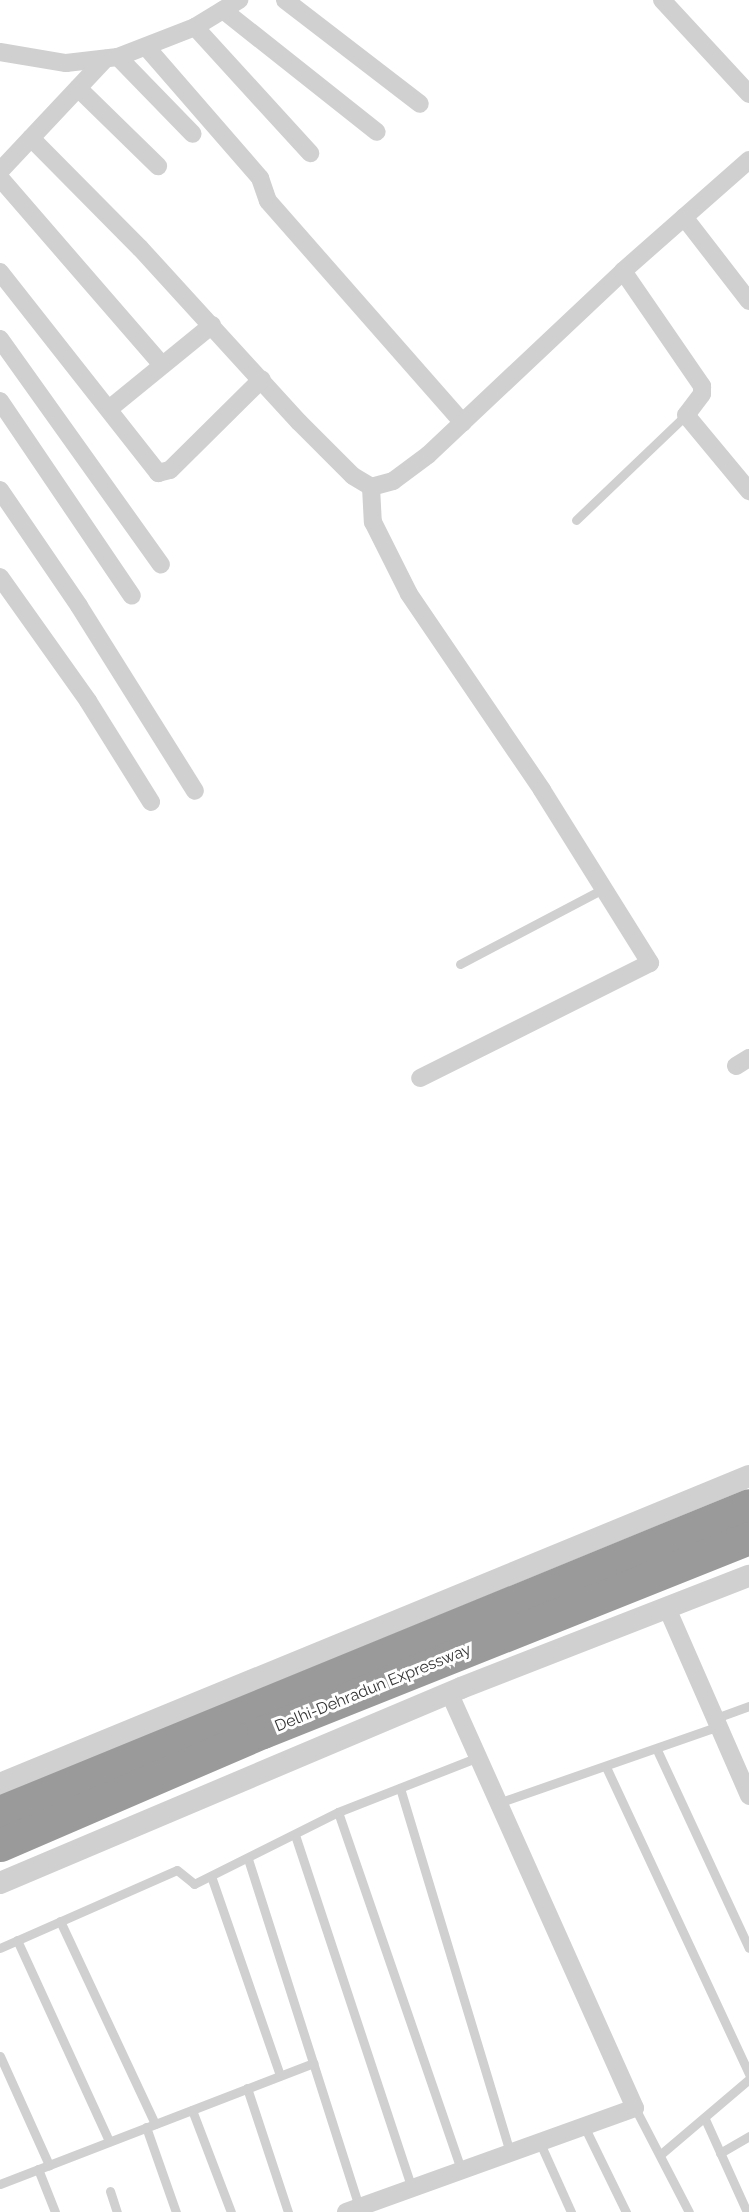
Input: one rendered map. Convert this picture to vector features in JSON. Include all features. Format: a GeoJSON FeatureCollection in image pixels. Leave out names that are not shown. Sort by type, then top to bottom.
{"type":"FeatureCollection","features":[{"type":"Feature","properties":{"kind":"highway","name":"Delhi-Dehradun Expressway"},"geometry":{"type":"LineString","coordinates":[[0,1812],[749,1505]]}},
{"type":"Feature","properties":{"kind":"highway","name":"Delhi-Dehradun Expressway"},"geometry":{"type":"LineString","coordinates":[[0,1845],[274,1728],[749,1538]]}},
{"type":"Feature","properties":{"kind":"street"},"geometry":{"type":"LineString","coordinates":[[0,51],[66,63],[111,58],[148,49],[195,27],[239,0]]}},
{"type":"Feature","properties":{"kind":"street"},"geometry":{"type":"LineString","coordinates":[[285,0],[420,104]]}},
{"type":"Feature","properties":{"kind":"street"},"geometry":{"type":"LineString","coordinates":[[662,0],[749,94]]}},
{"type":"Feature","properties":{"kind":"street"},"geometry":{"type":"LineString","coordinates":[[223,10],[377,132]]}},
{"type":"Feature","properties":{"kind":"street"},"geometry":{"type":"LineString","coordinates":[[195,27],[310,153]]}},
{"type":"Feature","properties":{"kind":"street"},"geometry":{"type":"LineString","coordinates":[[148,49],[260,178],[268,201],[463,423]]}},
{"type":"Feature","properties":{"kind":"street"},"geometry":{"type":"LineString","coordinates":[[0,171],[78,88],[111,58]]}},
{"type":"Feature","properties":{"kind":"street"},"geometry":{"type":"LineString","coordinates":[[111,58],[193,134]]}},
{"type":"Feature","properties":{"kind":"street"},"geometry":{"type":"LineString","coordinates":[[78,88],[158,166]]}},
{"type":"Feature","properties":{"kind":"street"},"geometry":{"type":"LineString","coordinates":[[31,138],[212,325],[342,466],[371,487]]}},
{"type":"Feature","properties":{"kind":"street"},"geometry":{"type":"LineString","coordinates":[[371,487],[393,481],[463,423],[623,271],[749,160]]}},
{"type":"Feature","properties":{"kind":"street"},"geometry":{"type":"LineString","coordinates":[[0,178],[162,365]]}},
{"type":"Feature","properties":{"kind":"street"},"geometry":{"type":"LineString","coordinates":[[684,217],[749,301]]}},
{"type":"Feature","properties":{"kind":"street"},"geometry":{"type":"LineString","coordinates":[[623,271],[702,386],[702,394],[686,415],[749,491]]}},
{"type":"Feature","properties":{"kind":"street"},"geometry":{"type":"LineString","coordinates":[[0,272],[109,409],[152,469],[165,472],[262,379]]}},
{"type":"Feature","properties":{"kind":"street"},"geometry":{"type":"LineString","coordinates":[[109,409],[212,325]]}},
{"type":"Feature","properties":{"kind":"street"},"geometry":{"type":"LineString","coordinates":[[0,339],[161,565]]}},
{"type":"Feature","properties":{"kind":"street"},"geometry":{"type":"LineString","coordinates":[[0,401],[132,596]]}},
{"type":"Feature","properties":{"kind":"street"},"geometry":{"type":"LineString","coordinates":[[371,487],[373,522],[409,594],[646,950],[648,967],[551,1010],[420,1078]]}},
{"type":"Feature","properties":{"kind":"street"},"geometry":{"type":"LineString","coordinates":[[0,490],[79,606],[195,791]]}},
{"type":"Feature","properties":{"kind":"street"},"geometry":{"type":"LineString","coordinates":[[0,577],[88,701],[151,802]]}},
{"type":"Feature","properties":{"kind":"street"},"geometry":{"type":"LineString","coordinates":[[0,1784],[749,1476]]}},
{"type":"Feature","properties":{"kind":"street"},"geometry":{"type":"LineString","coordinates":[[0,1882],[449,1693],[749,1576]]}},
{"type":"Feature","properties":{"kind":"street"},"geometry":{"type":"LineString","coordinates":[[667,1608],[749,1796]]}},
{"type":"Feature","properties":{"kind":"street"},"geometry":{"type":"LineString","coordinates":[[352,2210],[511,2155],[635,2108],[449,1693]]}},
{"type":"Feature","properties":{"kind":"lane"},"geometry":{"type":"LineString","coordinates":[[576,520],[686,415]]}},
{"type":"Feature","properties":{"kind":"lane"},"geometry":{"type":"LineString","coordinates":[[460,964],[604,888]]}},
{"type":"Feature","properties":{"kind":"lane"},"geometry":{"type":"LineString","coordinates":[[498,1803],[657,1750],[749,1706]]}},
{"type":"Feature","properties":{"kind":"lane"},"geometry":{"type":"LineString","coordinates":[[657,1750],[749,1948]]}},
{"type":"Feature","properties":{"kind":"lane"},"geometry":{"type":"LineString","coordinates":[[0,1948],[177,1870],[190,1884],[211,1876],[338,1812],[478,1757]]}},
{"type":"Feature","properties":{"kind":"lane"},"geometry":{"type":"LineString","coordinates":[[606,1767],[749,2074]]}},
{"type":"Feature","properties":{"kind":"lane"},"geometry":{"type":"LineString","coordinates":[[400,1788],[511,2155]]}},
{"type":"Feature","properties":{"kind":"lane"},"geometry":{"type":"LineString","coordinates":[[338,1812],[462,2172]]}},
{"type":"Feature","properties":{"kind":"lane"},"geometry":{"type":"LineString","coordinates":[[295,1835],[412,2189]]}},
{"type":"Feature","properties":{"kind":"lane"},"geometry":{"type":"LineString","coordinates":[[248,1859],[313,2063],[352,2210]]}},
{"type":"Feature","properties":{"kind":"lane"},"geometry":{"type":"LineString","coordinates":[[211,1876],[280,2075]]}},
{"type":"Feature","properties":{"kind":"lane"},"geometry":{"type":"LineString","coordinates":[[60,1921],[151,2125],[176,2212]]}},
{"type":"Feature","properties":{"kind":"lane"},"geometry":{"type":"LineString","coordinates":[[17,1940],[109,2141]]}},
{"type":"Feature","properties":{"kind":"lane"},"geometry":{"type":"LineString","coordinates":[[0,2056],[49,2164]]}},
{"type":"Feature","properties":{"kind":"lane"},"geometry":{"type":"LineString","coordinates":[[0,2184],[313,2063]]}},
{"type":"Feature","properties":{"kind":"lane"},"geometry":{"type":"LineString","coordinates":[[661,2154],[705,2119],[749,2079]]}},
{"type":"Feature","properties":{"kind":"lane"},"geometry":{"type":"LineString","coordinates":[[247,2088],[288,2212]]}},
{"type":"Feature","properties":{"kind":"lane"},"geometry":{"type":"LineString","coordinates":[[635,2108],[661,2154],[689,2212]]}},
{"type":"Feature","properties":{"kind":"lane"},"geometry":{"type":"LineString","coordinates":[[192,2110],[231,2212]]}},
{"type":"Feature","properties":{"kind":"lane"},"geometry":{"type":"LineString","coordinates":[[705,2119],[747,2212]]}},
{"type":"Feature","properties":{"kind":"lane"},"geometry":{"type":"LineString","coordinates":[[584,2126],[626,2212]]}},
{"type":"Feature","properties":{"kind":"lane"},"geometry":{"type":"LineString","coordinates":[[720,2153],[749,2136]]}},
{"type":"Feature","properties":{"kind":"lane"},"geometry":{"type":"LineString","coordinates":[[540,2143],[571,2212]]}},
{"type":"Feature","properties":{"kind":"lane"},"geometry":{"type":"LineString","coordinates":[[38,2169],[55,2212]]}},
{"type":"Feature","properties":{"kind":"lane"},"geometry":{"type":"LineString","coordinates":[[110,2192],[117,2212]]}}]}
